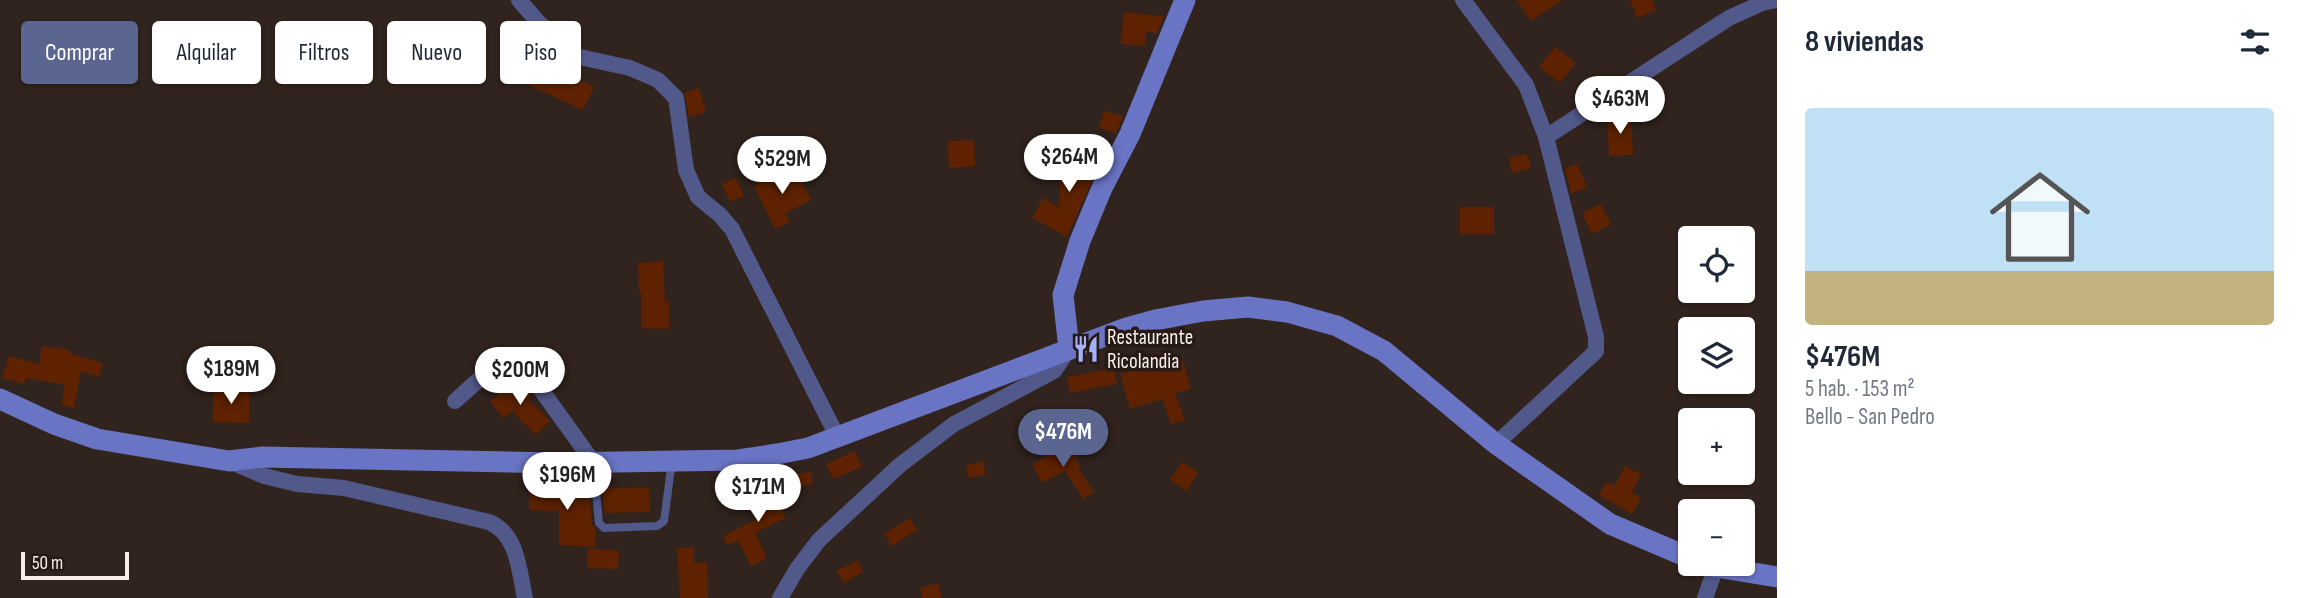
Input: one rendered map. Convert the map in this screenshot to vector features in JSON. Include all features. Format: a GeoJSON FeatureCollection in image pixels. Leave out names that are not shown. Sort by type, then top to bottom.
{"type":"FeatureCollection","features":[{"type":"Feature","properties":{"kind":"main road"},"geometry":{"type":"LineString","coordinates":[[1069,349],[1063,295],[1080,242],[1102,188],[1130,134],[1185,0]]}},
{"type":"Feature","properties":{"kind":"main road"},"geometry":{"type":"LineString","coordinates":[[0,398],[54,424],[97,439],[229,461],[262,457],[593,462],[738,460],[808,448],[1100,337],[1167,317],[1248,307],[1287,312],[1337,326],[1384,351],[1496,444],[1610,524],[1678,553]]}},
{"type":"Feature","properties":{"kind":"main road"},"geometry":{"type":"LineString","coordinates":[[1755,574],[1777,578]]}},
{"type":"Feature","properties":{"kind":"street"},"geometry":{"type":"LineString","coordinates":[[519,0],[575,57],[630,68],[658,80],[676,98],[686,170],[698,197],[732,229],[837,436]]}},
{"type":"Feature","properties":{"kind":"street"},"geometry":{"type":"LineString","coordinates":[[1463,0],[1525,85],[1546,137],[1596,337],[1596,351],[1496,444]]}},
{"type":"Feature","properties":{"kind":"street"},"geometry":{"type":"LineString","coordinates":[[1546,137],[1729,18],[1762,3],[1776,0]]}},
{"type":"Feature","properties":{"kind":"street"},"geometry":{"type":"LineString","coordinates":[[780,598],[797,569],[820,540],[900,465],[954,424],[1054,370],[1069,349]]}},
{"type":"Feature","properties":{"kind":"street"},"geometry":{"type":"LineString","coordinates":[[455,401],[491,370],[514,368],[528,373],[593,462]]}},
{"type":"Feature","properties":{"kind":"street"},"geometry":{"type":"LineString","coordinates":[[229,461],[264,477],[297,484],[344,488],[500,526],[507,534],[516,556],[525,598]]}},
{"type":"Feature","properties":{"kind":"street"},"geometry":{"type":"LineString","coordinates":[[1705,598],[1709,576]]}},
{"type":"Feature","properties":{"kind":"lane"},"geometry":{"type":"LineString","coordinates":[[593,462],[600,523],[604,528],[657,526],[664,521],[672,461]]}},
{"type":"Feature","properties":{"kind":"building"},"geometry":{"type":"Polygon","coordinates":[[[1517,0],[1562,0],[1531,21],[1517,0]]]}},
{"type":"Feature","properties":{"kind":"building"},"geometry":{"type":"Polygon","coordinates":[[[1630,0],[1652,0],[1656,10],[1637,18],[1630,0]]]}},
{"type":"Feature","properties":{"kind":"building"},"geometry":{"type":"Polygon","coordinates":[[[1124,12],[1164,16],[1157,33],[1146,32],[1145,46],[1121,44],[1124,12]]]}},
{"type":"Feature","properties":{"kind":"building"},"geometry":{"type":"Polygon","coordinates":[[[1555,47],[1576,63],[1560,83],[1539,67],[1555,47]]]}},
{"type":"Feature","properties":{"kind":"building"},"geometry":{"type":"Polygon","coordinates":[[[581,81],[594,87],[583,110],[526,84],[581,84],[581,81]]]}},
{"type":"Feature","properties":{"kind":"building"},"geometry":{"type":"Polygon","coordinates":[[[699,88],[706,112],[689,117],[685,93],[699,88]]]}},
{"type":"Feature","properties":{"kind":"building"},"geometry":{"type":"Polygon","coordinates":[[[1104,111],[1123,116],[1116,133],[1099,128],[1104,111]]]}},
{"type":"Feature","properties":{"kind":"building"},"geometry":{"type":"Polygon","coordinates":[[[1631,116],[1633,155],[1609,156],[1607,117],[1631,116]]]}},
{"type":"Feature","properties":{"kind":"building"},"geometry":{"type":"Polygon","coordinates":[[[974,140],[975,166],[949,168],[948,141],[974,140]]]}},
{"type":"Feature","properties":{"kind":"building"},"geometry":{"type":"Polygon","coordinates":[[[1527,154],[1531,168],[1512,173],[1509,158],[1527,154]]]}},
{"type":"Feature","properties":{"kind":"building"},"geometry":{"type":"Polygon","coordinates":[[[1066,155],[1103,156],[1067,237],[1032,218],[1043,198],[1059,207],[1060,181],[1065,181],[1066,155]]]}},
{"type":"Feature","properties":{"kind":"building"},"geometry":{"type":"Polygon","coordinates":[[[1577,164],[1587,187],[1571,194],[1565,169],[1577,164]]]}},
{"type":"Feature","properties":{"kind":"building"},"geometry":{"type":"Polygon","coordinates":[[[794,166],[811,200],[785,213],[790,222],[775,229],[754,186],[794,166]]]}},
{"type":"Feature","properties":{"kind":"building"},"geometry":{"type":"Polygon","coordinates":[[[736,178],[744,196],[730,202],[722,184],[736,178]]]}},
{"type":"Feature","properties":{"kind":"building"},"geometry":{"type":"Polygon","coordinates":[[[1601,204],[1611,224],[1592,234],[1582,213],[1601,204]]]}},
{"type":"Feature","properties":{"kind":"building"},"geometry":{"type":"Polygon","coordinates":[[[1460,207],[1494,207],[1494,234],[1460,234],[1460,207]]]}},
{"type":"Feature","properties":{"kind":"building"},"geometry":{"type":"Polygon","coordinates":[[[663,261],[665,302],[669,302],[669,329],[642,328],[642,293],[639,293],[638,263],[663,261]]]}},
{"type":"Feature","properties":{"kind":"building"},"geometry":{"type":"Polygon","coordinates":[[[42,346],[70,350],[69,353],[103,363],[99,377],[81,371],[74,408],[61,405],[65,385],[26,378],[24,384],[2,378],[9,356],[39,364],[42,346]]]}},
{"type":"Feature","properties":{"kind":"building"},"geometry":{"type":"Polygon","coordinates":[[[1166,360],[1168,365],[1183,360],[1191,389],[1175,393],[1185,420],[1171,424],[1163,399],[1130,409],[1120,374],[1166,360]]]}},
{"type":"Feature","properties":{"kind":"building"},"geometry":{"type":"Polygon","coordinates":[[[1114,368],[1117,384],[1070,393],[1067,377],[1114,368]]]}},
{"type":"Feature","properties":{"kind":"building"},"geometry":{"type":"Polygon","coordinates":[[[516,381],[523,382],[532,395],[528,399],[550,421],[536,435],[512,411],[503,418],[490,401],[516,381]]]}},
{"type":"Feature","properties":{"kind":"building"},"geometry":{"type":"Polygon","coordinates":[[[213,390],[249,390],[249,423],[213,422],[213,390]]]}},
{"type":"Feature","properties":{"kind":"building"},"geometry":{"type":"Polygon","coordinates":[[[1070,443],[1080,467],[1078,468],[1094,492],[1083,499],[1065,471],[1042,483],[1032,464],[1070,443]]]}},
{"type":"Feature","properties":{"kind":"building"},"geometry":{"type":"Polygon","coordinates":[[[855,451],[862,467],[833,479],[826,464],[855,451]]]}},
{"type":"Feature","properties":{"kind":"building"},"geometry":{"type":"Polygon","coordinates":[[[983,461],[986,474],[969,478],[965,466],[983,461]]]}},
{"type":"Feature","properties":{"kind":"building"},"geometry":{"type":"Polygon","coordinates":[[[1182,462],[1198,472],[1187,491],[1170,480],[1182,462]]]}},
{"type":"Feature","properties":{"kind":"building"},"geometry":{"type":"Polygon","coordinates":[[[1625,466],[1641,474],[1632,492],[1641,498],[1632,514],[1599,495],[1606,482],[1615,486],[1625,466]]]}},
{"type":"Feature","properties":{"kind":"building"},"geometry":{"type":"Polygon","coordinates":[[[811,472],[813,484],[799,486],[797,474],[811,472]]]}},
{"type":"Feature","properties":{"kind":"building"},"geometry":{"type":"Polygon","coordinates":[[[772,485],[786,518],[755,533],[767,558],[751,566],[738,541],[727,545],[723,536],[757,519],[747,497],[772,485]]]}},
{"type":"Feature","properties":{"kind":"building"},"geometry":{"type":"Polygon","coordinates":[[[589,486],[595,547],[559,545],[559,511],[529,510],[529,487],[589,486]]]}},
{"type":"Feature","properties":{"kind":"building"},"geometry":{"type":"Polygon","coordinates":[[[649,487],[650,512],[605,513],[602,489],[649,487]]]}},
{"type":"Feature","properties":{"kind":"building"},"geometry":{"type":"Polygon","coordinates":[[[910,518],[917,530],[892,546],[884,534],[910,518]]]}},
{"type":"Feature","properties":{"kind":"building"},"geometry":{"type":"Polygon","coordinates":[[[694,547],[694,563],[707,562],[708,598],[680,598],[677,548],[694,547]]]}},
{"type":"Feature","properties":{"kind":"building"},"geometry":{"type":"Polygon","coordinates":[[[588,549],[619,550],[618,569],[587,568],[588,549]]]}},
{"type":"Feature","properties":{"kind":"building"},"geometry":{"type":"Polygon","coordinates":[[[857,560],[863,572],[844,583],[836,571],[857,560]]]}},
{"type":"Feature","properties":{"kind":"building"},"geometry":{"type":"Polygon","coordinates":[[[938,583],[942,598],[922,598],[920,588],[938,583]]]}},
{"type":"Feature","properties":{"kind":"place","name":"Restaurante Ricolandia"},"geometry":{"type":"Point","coordinates":[1086,349]}}]}
